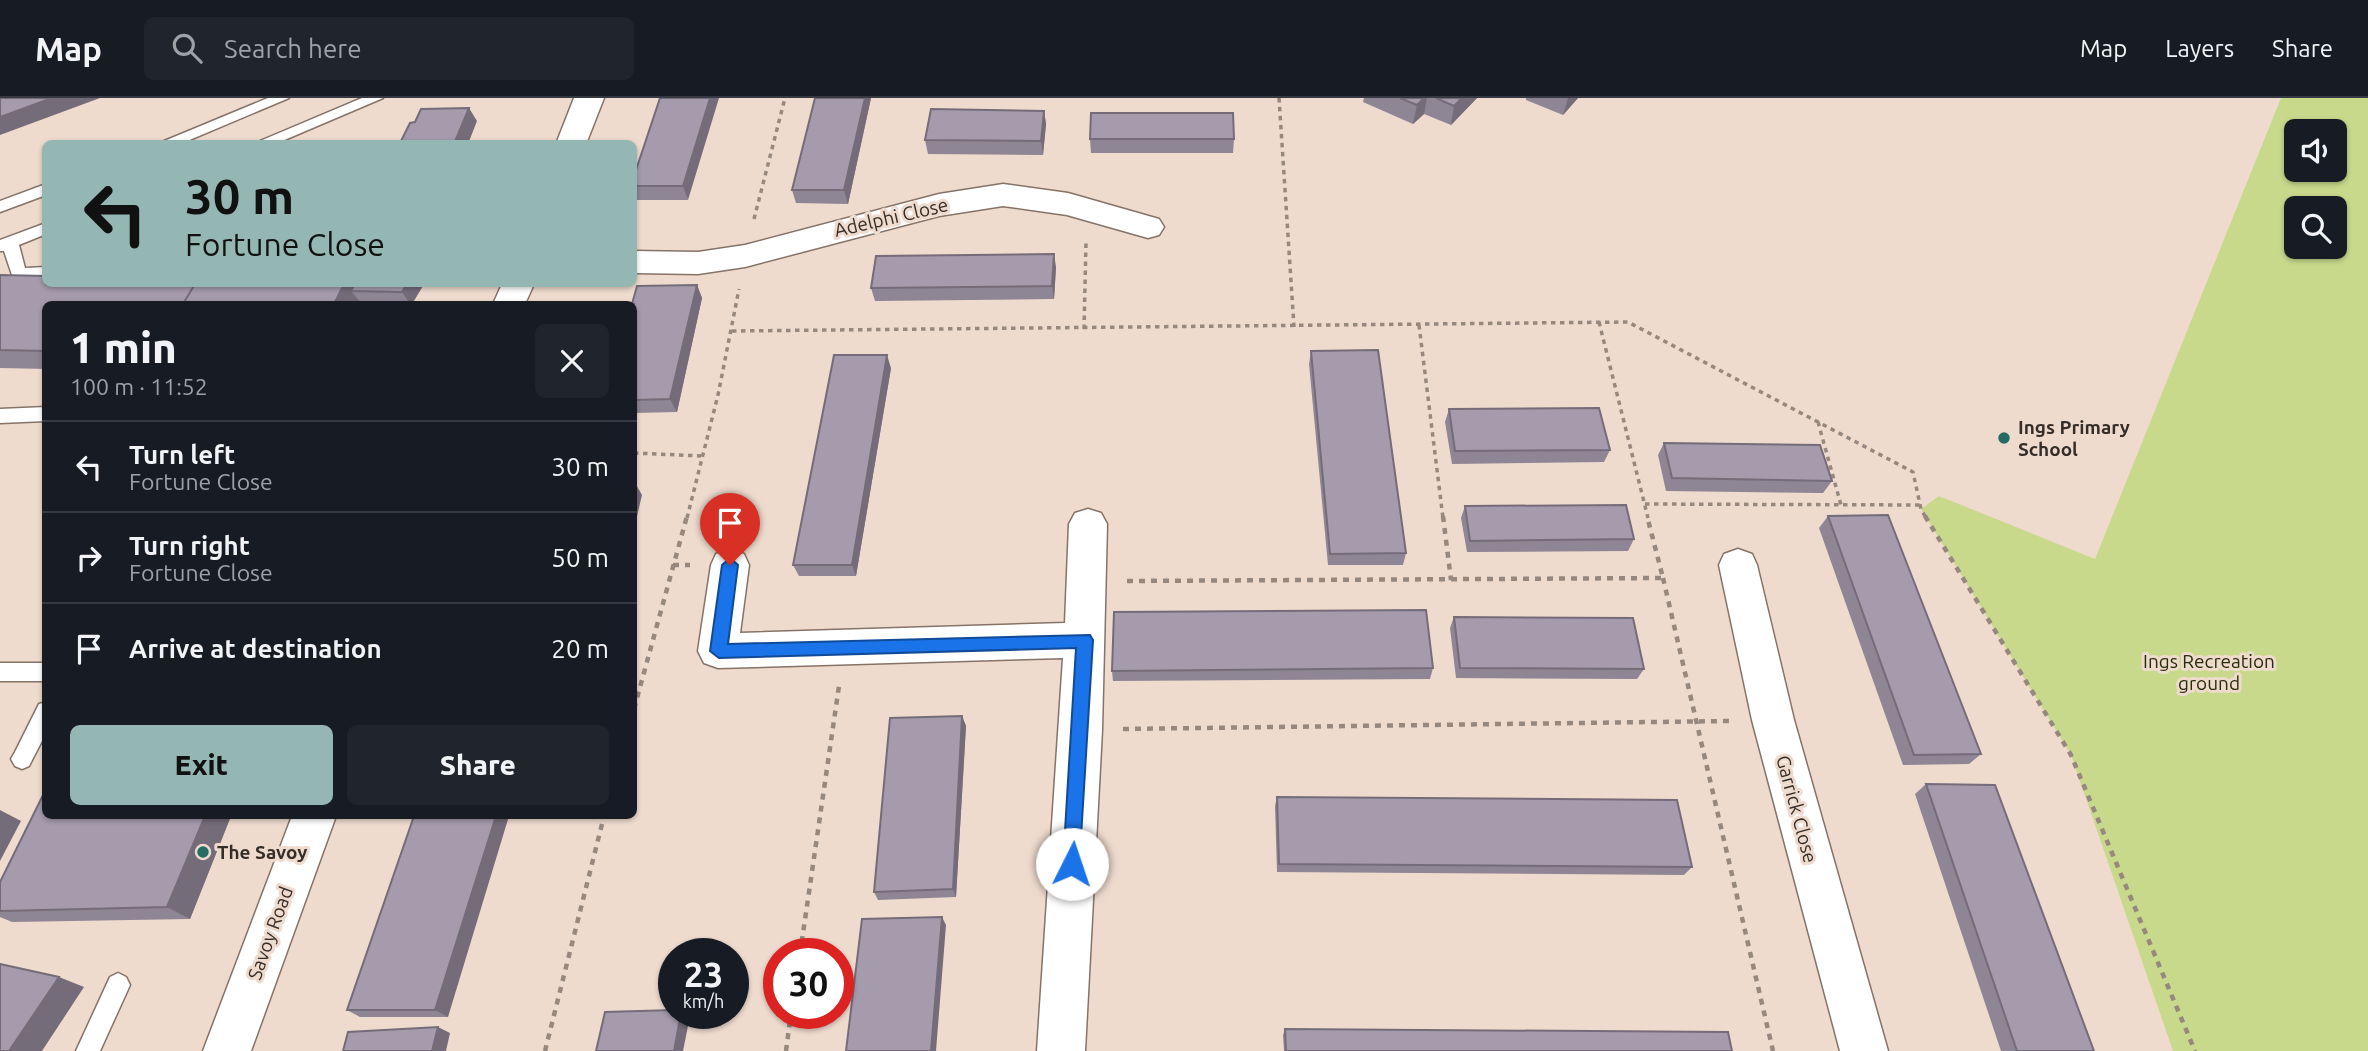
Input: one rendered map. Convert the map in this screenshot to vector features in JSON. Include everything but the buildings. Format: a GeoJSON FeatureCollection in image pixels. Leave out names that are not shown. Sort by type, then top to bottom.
{"type":"FeatureCollection","features":[{"type":"Feature","properties":{"kind":"street"},"geometry":{"type":"LineString","coordinates":[[573,140],[589,98]]}},
{"type":"Feature","properties":{"kind":"street","name":"Adelphi Close"},"geometry":{"type":"LineString","coordinates":[[637,262],[698,263],[744,256],[939,205],[1003,195],[1087,210],[1148,227]]}},
{"type":"Feature","properties":{"kind":"street"},"geometry":{"type":"LineString","coordinates":[[1060,1051],[1081,730],[1088,524]]}},
{"type":"Feature","properties":{"kind":"street"},"geometry":{"type":"LineString","coordinates":[[730,565],[719,651],[1085,640]]}},
{"type":"Feature","properties":{"kind":"street","name":"Garrick Close"},"geometry":{"type":"LineString","coordinates":[[1738,565],[1773,720],[1864,1051]]}},
{"type":"Feature","properties":{"kind":"street","name":"Savoy Road"},"geometry":{"type":"LineString","coordinates":[[227,1051],[313,819]]}},
{"type":"Feature","properties":{"kind":"lane"},"geometry":{"type":"LineString","coordinates":[[174,140],[282,98]]}},
{"type":"Feature","properties":{"kind":"lane"},"geometry":{"type":"LineString","coordinates":[[297,137],[376,98]]}},
{"type":"Feature","properties":{"kind":"lane"},"geometry":{"type":"LineString","coordinates":[[0,207],[42,191]]}},
{"type":"Feature","properties":{"kind":"lane"},"geometry":{"type":"LineString","coordinates":[[42,230],[5,244],[19,274],[42,273]]}},
{"type":"Feature","properties":{"kind":"lane"},"geometry":{"type":"LineString","coordinates":[[0,416],[42,414]]}},
{"type":"Feature","properties":{"kind":"lane"},"geometry":{"type":"LineString","coordinates":[[0,672],[42,672]]}},
{"type":"Feature","properties":{"kind":"lane"},"geometry":{"type":"LineString","coordinates":[[22,759],[42,719]]}},
{"type":"Feature","properties":{"kind":"lane"},"geometry":{"type":"LineString","coordinates":[[88,1051],[118,985]]}},
{"type":"Feature","properties":{"kind":"path"},"geometry":{"type":"LineString","coordinates":[[637,698],[732,331],[744,256],[785,98]]}},
{"type":"Feature","properties":{"kind":"path"},"geometry":{"type":"LineString","coordinates":[[1279,98],[1294,327]]}},
{"type":"Feature","properties":{"kind":"path"},"geometry":{"type":"LineString","coordinates":[[1084,329],[1087,210]]}},
{"type":"Feature","properties":{"kind":"path"},"geometry":{"type":"LineString","coordinates":[[1599,322],[1663,579],[1773,1051]]}},
{"type":"Feature","properties":{"kind":"path"},"geometry":{"type":"LineString","coordinates":[[732,331],[1628,322],[1913,472],[1920,505],[2071,755],[2195,1051]]}},
{"type":"Feature","properties":{"kind":"path"},"geometry":{"type":"LineString","coordinates":[[1419,325],[1451,580]]}},
{"type":"Feature","properties":{"kind":"path"},"geometry":{"type":"LineString","coordinates":[[1818,422],[1841,505]]}},
{"type":"Feature","properties":{"kind":"path"},"geometry":{"type":"LineString","coordinates":[[637,453],[701,456]]}},
{"type":"Feature","properties":{"kind":"path"},"geometry":{"type":"LineString","coordinates":[[1644,504],[1920,505]]}},
{"type":"Feature","properties":{"kind":"path"},"geometry":{"type":"LineString","coordinates":[[1087,581],[1663,579]]}},
{"type":"Feature","properties":{"kind":"path"},"geometry":{"type":"LineString","coordinates":[[802,938],[845,647]]}},
{"type":"Feature","properties":{"kind":"path"},"geometry":{"type":"LineString","coordinates":[[1081,730],[1773,720]]}},
{"type":"Feature","properties":{"kind":"path"},"geometry":{"type":"LineString","coordinates":[[545,1051],[603,819]]}},
{"type":"Feature","properties":{"kind":"path"},"geometry":{"type":"LineString","coordinates":[[786,1051],[789,1029]]}},
{"type":"Feature","properties":{"kind":"green space","name":"Ings Recreation ground"},"geometry":{"type":"Polygon","coordinates":[[[2281,98],[2368,98],[2368,1051],[2173,1051],[2071,755],[1921,509],[1939,496],[2095,559],[2281,98]]]}},
{"type":"Feature","properties":{"kind":"place","name":"Ings Primary School"},"geometry":{"type":"Point","coordinates":[2004,438]}},
{"type":"Feature","properties":{"kind":"place","name":"The Savoy"},"geometry":{"type":"Point","coordinates":[203,852]}},
{"type":"Feature","properties":{"kind":"route"},"geometry":{"type":"LineString","coordinates":[[730,565],[719,651],[1085,640],[1072,864]]}}]}
